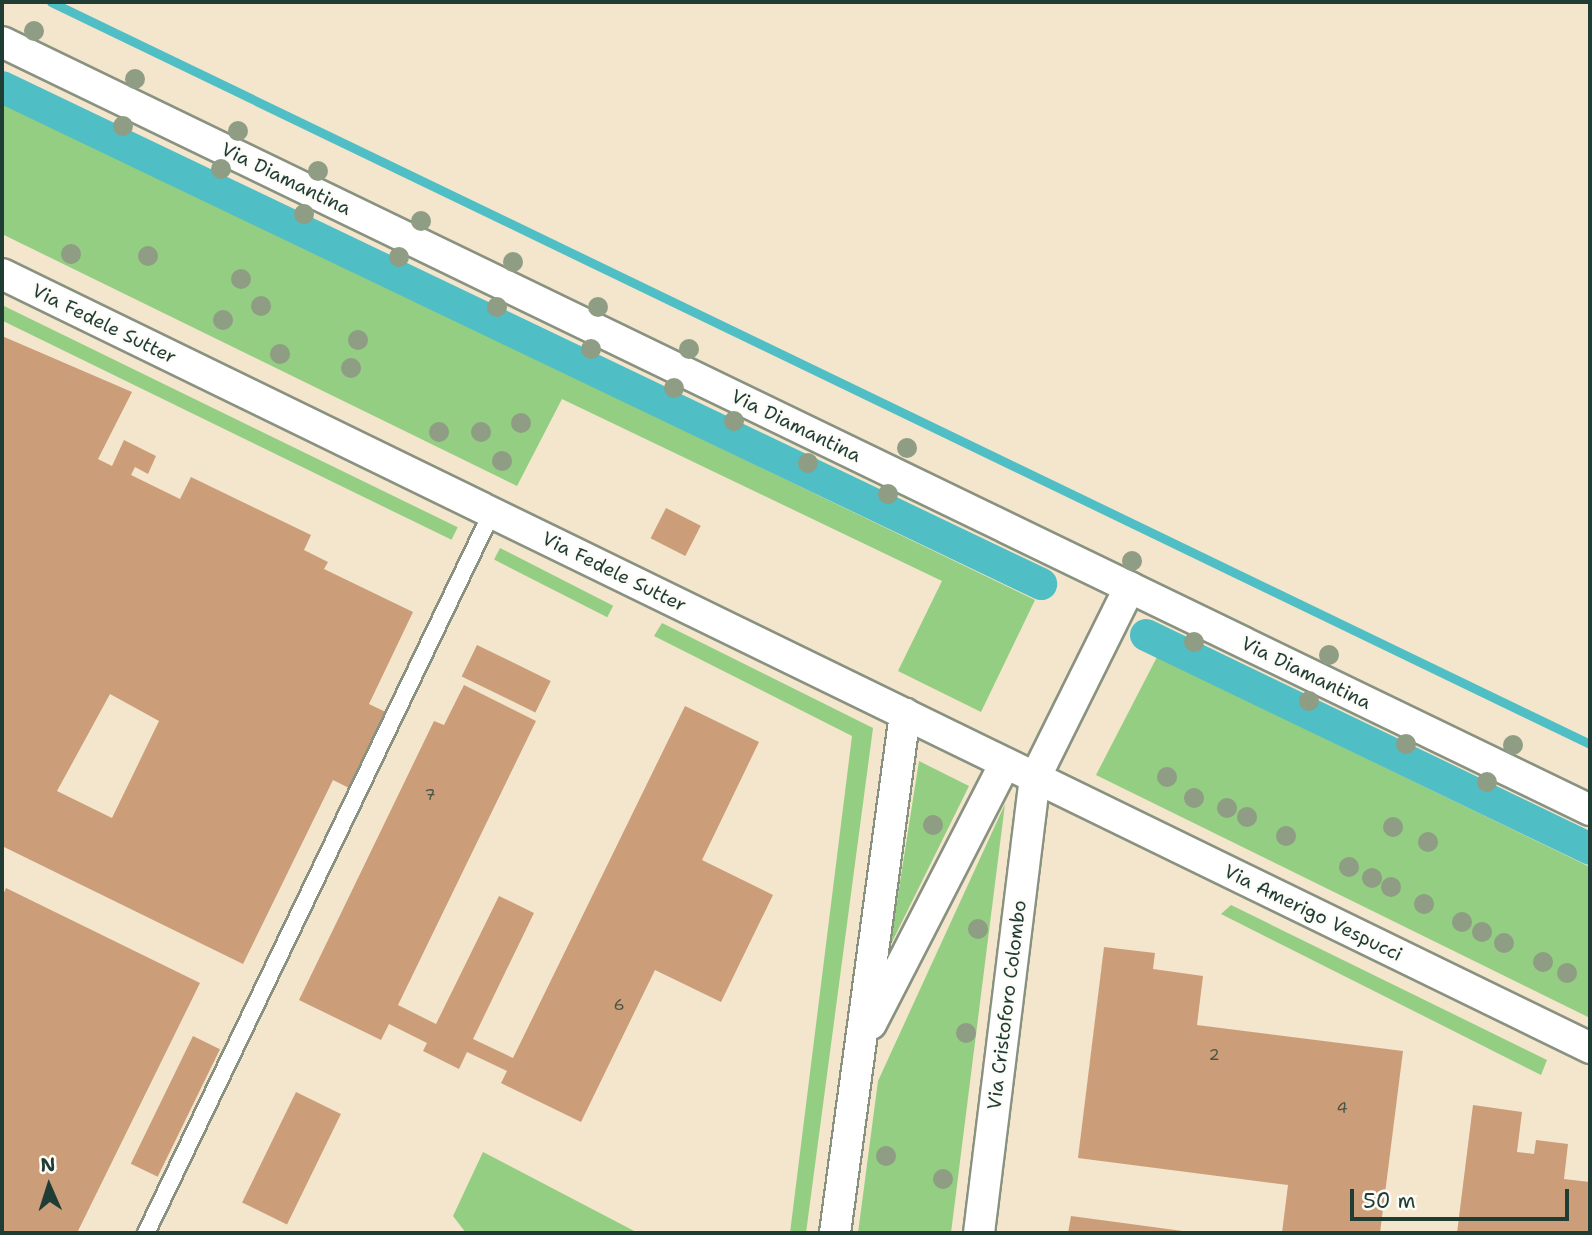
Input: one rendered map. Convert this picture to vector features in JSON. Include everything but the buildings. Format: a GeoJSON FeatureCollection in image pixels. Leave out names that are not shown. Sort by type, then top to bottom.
{"type":"FeatureCollection","features":[{"type":"Feature","properties":{"kind":"street","name":"Via Diamantina"},"geometry":{"type":"LineString","coordinates":[[2,42],[1590,810]]}},
{"type":"Feature","properties":{"kind":"street","name":"Via Fedele Sutter"},"geometry":{"type":"LineString","coordinates":[[2,274],[1035,778]]}},
{"type":"Feature","properties":{"kind":"street"},"geometry":{"type":"LineString","coordinates":[[1035,778],[1130,587]]}},
{"type":"Feature","properties":{"kind":"street"},"geometry":{"type":"LineString","coordinates":[[835,1233],[905,714]]}},
{"type":"Feature","properties":{"kind":"street"},"geometry":{"type":"LineString","coordinates":[[860,1044],[1005,762]]}},
{"type":"Feature","properties":{"kind":"street","name":"Via Amerigo Vespucci"},"geometry":{"type":"LineString","coordinates":[[1035,778],[1590,1048]]}},
{"type":"Feature","properties":{"kind":"street","name":"Via Cristoforo Colombo"},"geometry":{"type":"LineString","coordinates":[[979,1233],[1035,778]]}},
{"type":"Feature","properties":{"kind":"lane"},"geometry":{"type":"LineString","coordinates":[[146,1233],[492,512]]}},
{"type":"Feature","properties":{"kind":"green space"},"geometry":{"type":"Polygon","coordinates":[[[2,101],[1035,600],[981,712],[898,671],[942,581],[562,399],[517,486],[2,234],[2,101]]]}},
{"type":"Feature","properties":{"kind":"green space"},"geometry":{"type":"Polygon","coordinates":[[[2,305],[458,527],[452,540],[2,321],[2,305]]]}},
{"type":"Feature","properties":{"kind":"green space"},"geometry":{"type":"Polygon","coordinates":[[[500,548],[613,606],[607,617],[494,560],[500,548]]]}},
{"type":"Feature","properties":{"kind":"green space"},"geometry":{"type":"Polygon","coordinates":[[[662,623],[873,728],[806,1233],[790,1233],[852,736],[654,636],[662,623]]]}},
{"type":"Feature","properties":{"kind":"green space"},"geometry":{"type":"Polygon","coordinates":[[[1157,657],[1590,867],[1590,1018],[1096,775],[1157,657]]]}},
{"type":"Feature","properties":{"kind":"green space"},"geometry":{"type":"Polygon","coordinates":[[[919,761],[969,786],[890,946],[919,761]]]}},
{"type":"Feature","properties":{"kind":"green space"},"geometry":{"type":"Polygon","coordinates":[[[1005,804],[951,1233],[858,1233],[878,1081],[1005,804]]]}},
{"type":"Feature","properties":{"kind":"green space"},"geometry":{"type":"Polygon","coordinates":[[[1231,905],[1547,1060],[1541,1075],[1221,914],[1231,905]]]}},
{"type":"Feature","properties":{"kind":"green space"},"geometry":{"type":"Polygon","coordinates":[[[483,1152],[638,1233],[466,1233],[453,1216],[483,1152]]]}},
{"type":"Feature","properties":{"kind":"waterway"},"geometry":{"type":"LineString","coordinates":[[51,2],[1590,744]]}},
{"type":"Feature","properties":{"kind":"waterway"},"geometry":{"type":"LineString","coordinates":[[2,87],[1041,584]]}},
{"type":"Feature","properties":{"kind":"waterway"},"geometry":{"type":"LineString","coordinates":[[1146,635],[1590,849]]}}]}
